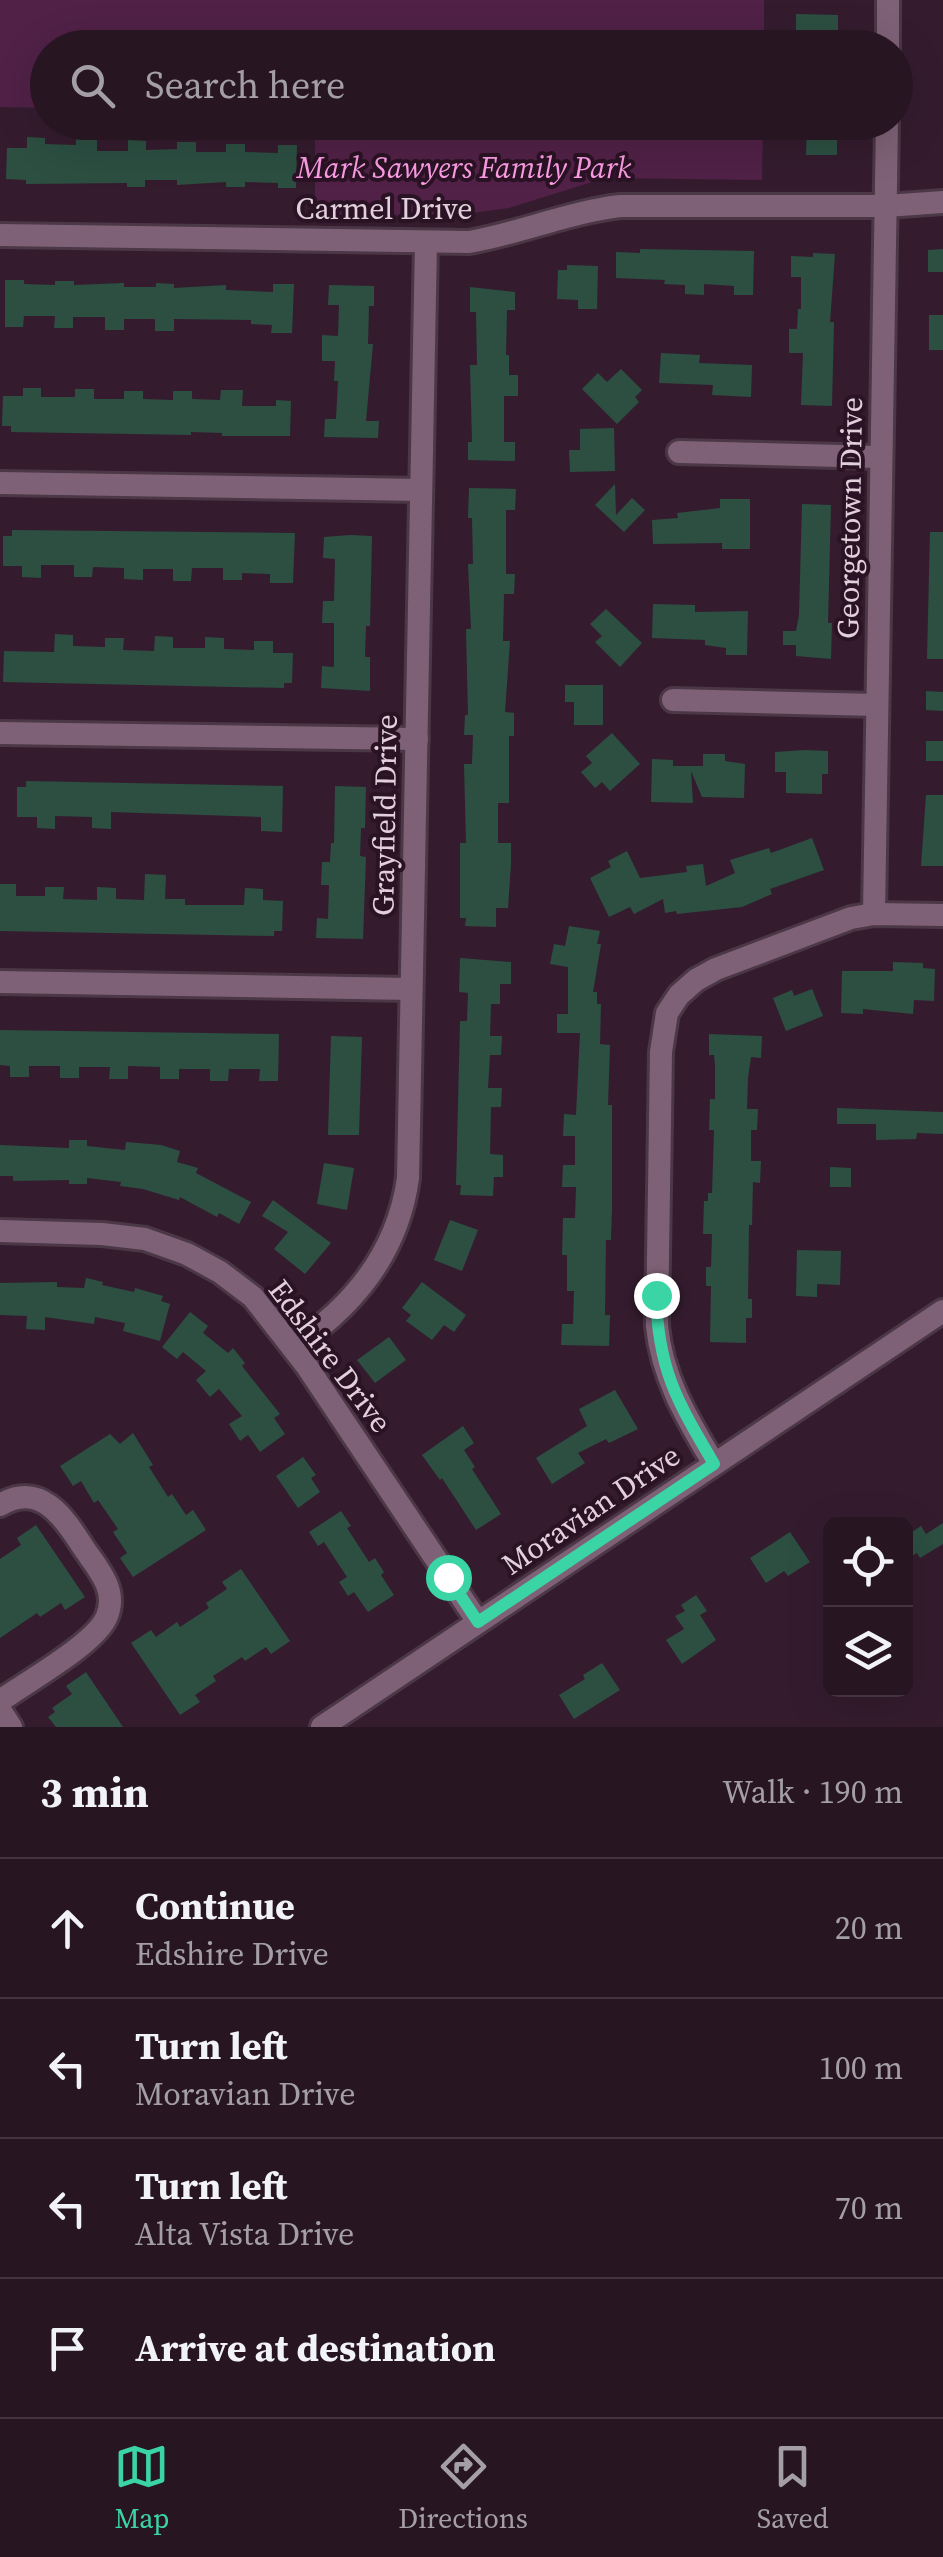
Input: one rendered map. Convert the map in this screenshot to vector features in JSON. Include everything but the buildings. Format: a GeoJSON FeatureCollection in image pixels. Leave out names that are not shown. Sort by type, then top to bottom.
{"type":"FeatureCollection","features":[{"type":"Feature","properties":{"kind":"street"},"geometry":{"type":"LineString","coordinates":[[888,0],[888,30]]}},
{"type":"Feature","properties":{"kind":"street","name":"Georgetown Drive"},"geometry":{"type":"LineString","coordinates":[[874,914],[887,140]]}},
{"type":"Feature","properties":{"kind":"street","name":"Carmel Drive"},"geometry":{"type":"LineString","coordinates":[[0,235],[469,242],[569,215],[620,206],[886,206],[943,202]]}},
{"type":"Feature","properties":{"kind":"street","name":"Grayfield Drive"},"geometry":{"type":"LineString","coordinates":[[294,1346],[321,1328],[353,1298],[390,1242],[408,1178],[426,242]]}},
{"type":"Feature","properties":{"kind":"street"},"geometry":{"type":"LineString","coordinates":[[678,452],[880,456]]}},
{"type":"Feature","properties":{"kind":"street"},"geometry":{"type":"LineString","coordinates":[[0,483],[421,490]]}},
{"type":"Feature","properties":{"kind":"street"},"geometry":{"type":"LineString","coordinates":[[673,700],[877,705]]}},
{"type":"Feature","properties":{"kind":"street"},"geometry":{"type":"LineString","coordinates":[[0,733],[416,739]]}},
{"type":"Feature","properties":{"kind":"street"},"geometry":{"type":"LineString","coordinates":[[714,1464],[668,1379],[657,1326],[660,1052],[667,1014],[679,995],[696,980],[824,927],[874,914],[943,915]]}},
{"type":"Feature","properties":{"kind":"street"},"geometry":{"type":"LineString","coordinates":[[0,982],[412,989]]}},
{"type":"Feature","properties":{"kind":"street","name":"Edshire Drive"},"geometry":{"type":"LineString","coordinates":[[0,1231],[131,1237],[188,1254],[252,1297],[294,1346],[478,1622]]}},
{"type":"Feature","properties":{"kind":"street","name":"Moravian Drive"},"geometry":{"type":"LineString","coordinates":[[322,1727],[943,1310]]}},
{"type":"Feature","properties":{"kind":"street"},"geometry":{"type":"LineString","coordinates":[[0,1505],[13,1498],[32,1497],[58,1510],[106,1582],[111,1600],[107,1616],[94,1635],[0,1701]]}},
{"type":"Feature","properties":{"kind":"street"},"geometry":{"type":"LineString","coordinates":[[0,1710],[11,1727]]}},
{"type":"Feature","properties":{"kind":"green space"},"geometry":{"type":"Polygon","coordinates":[[[0,0],[764,0],[764,30],[30,30],[30,108],[0,107],[0,0]]]}},
{"type":"Feature","properties":{"kind":"green space","name":"Mark Sawyers Family Park"},"geometry":{"type":"Polygon","coordinates":[[[315,140],[763,140],[762,180],[605,178],[509,208],[448,216],[315,215],[315,140]]]}},
{"type":"Feature","properties":{"kind":"route"},"geometry":{"type":"LineString","coordinates":[[448,1577],[478,1622],[714,1464],[668,1379],[660,1354],[656,1295]]}}]}
